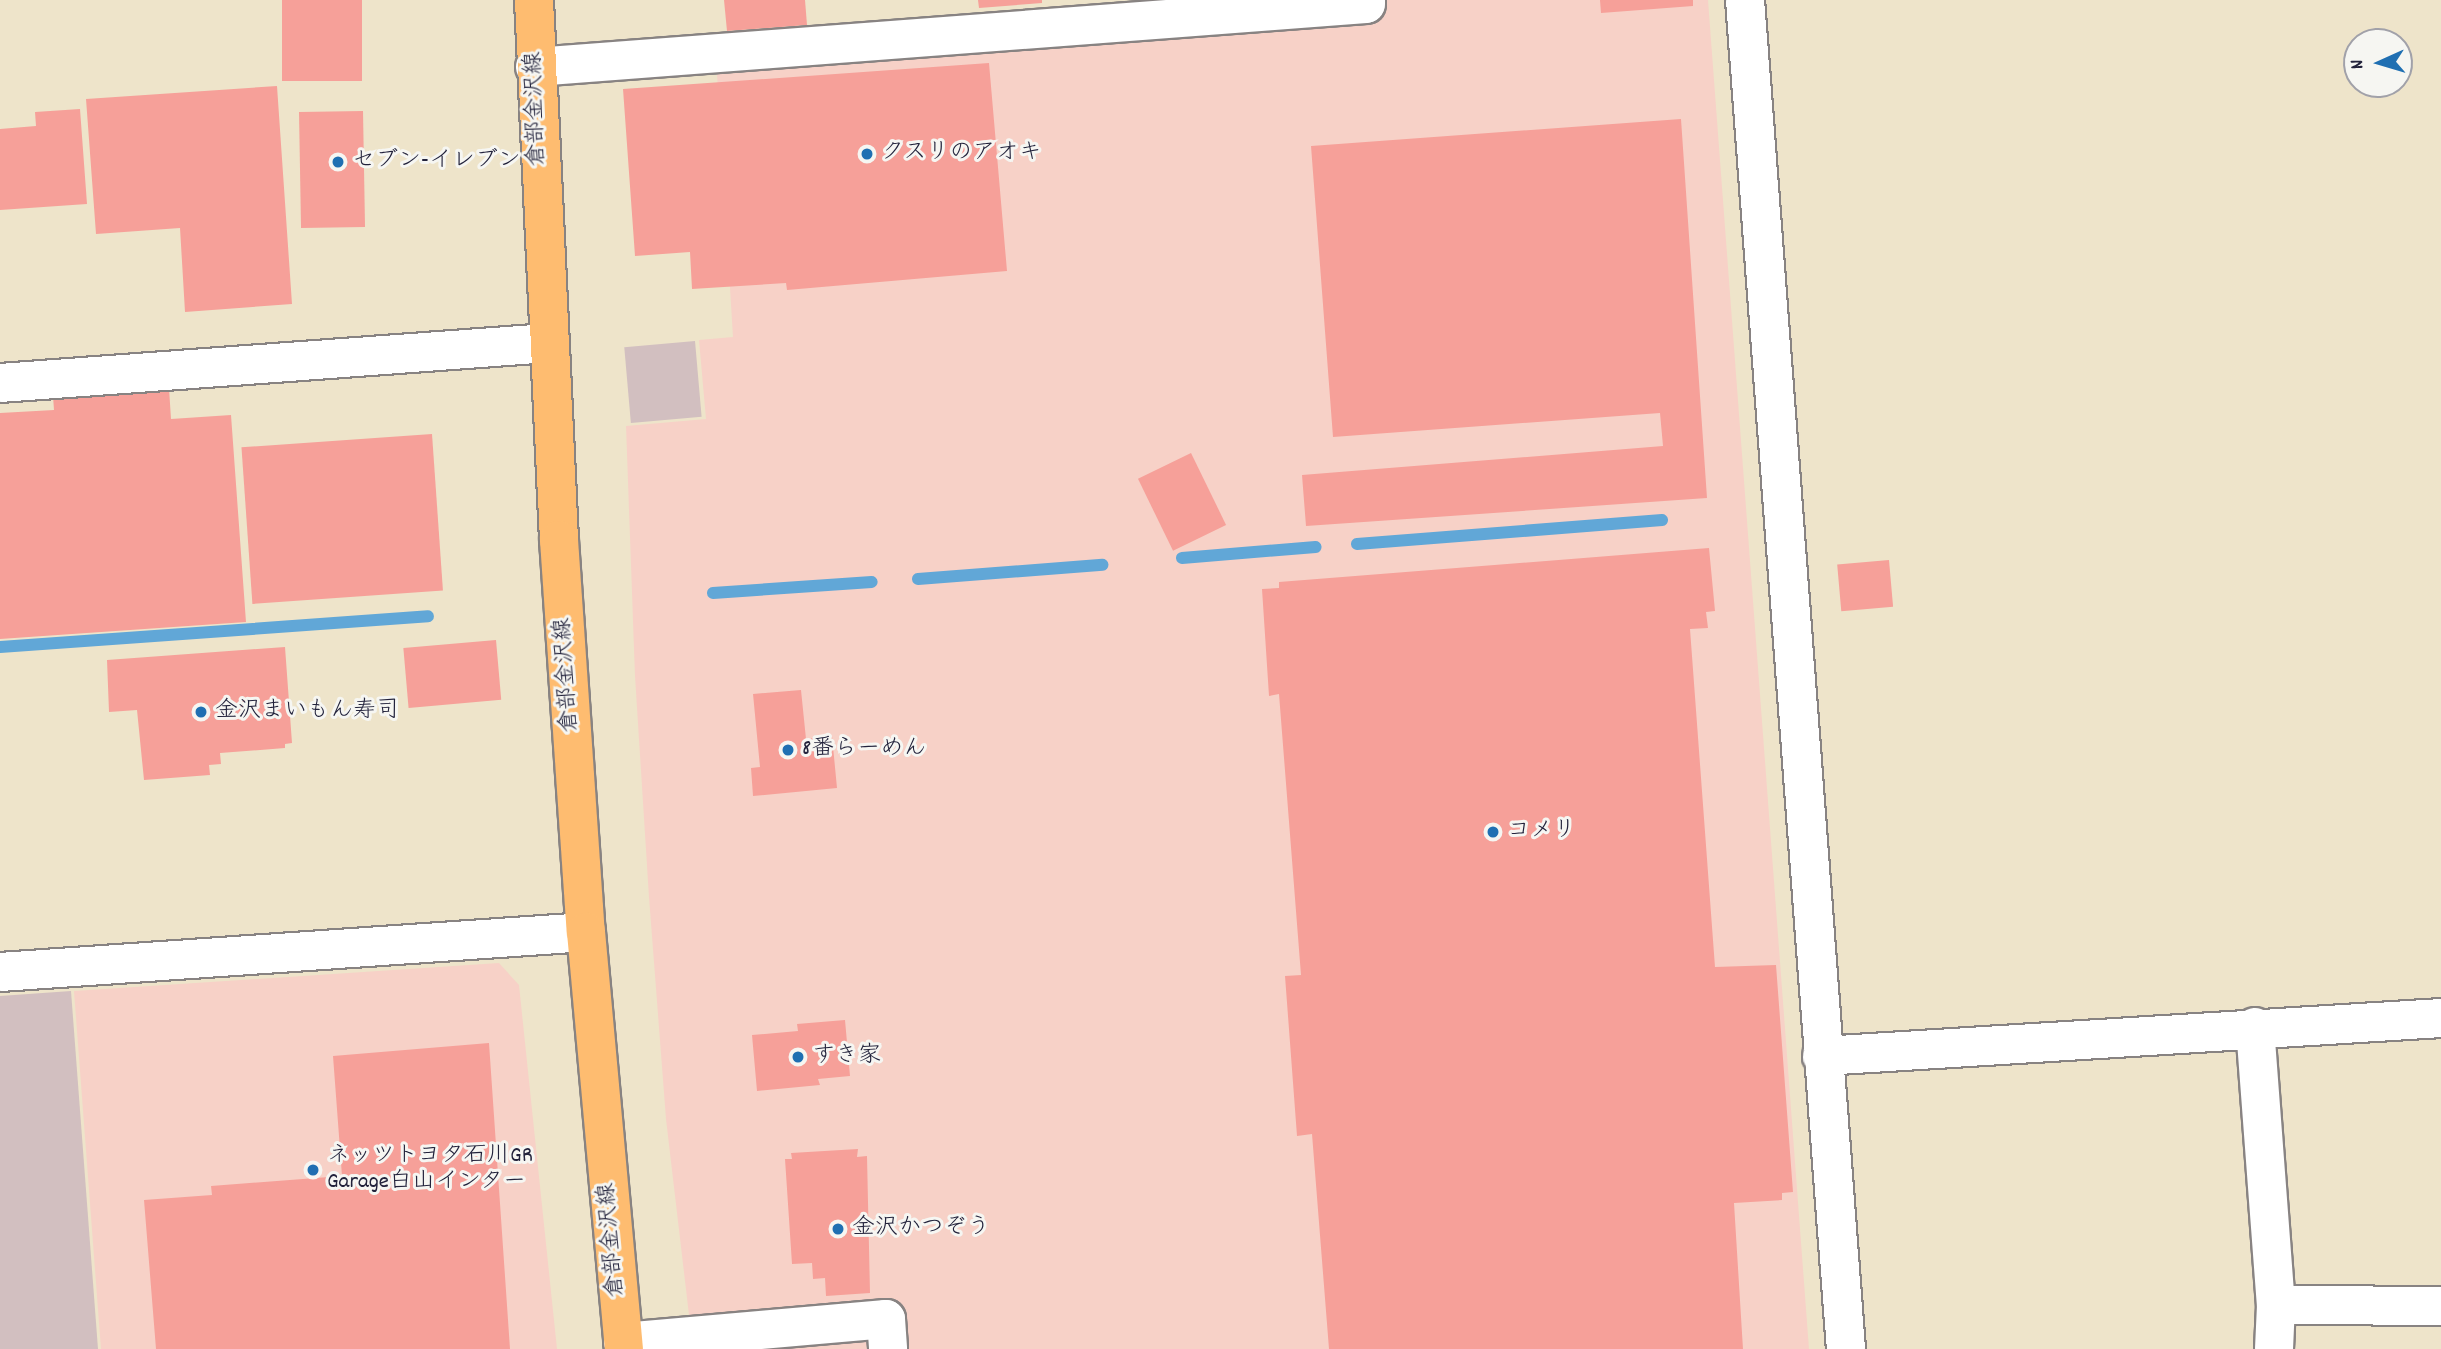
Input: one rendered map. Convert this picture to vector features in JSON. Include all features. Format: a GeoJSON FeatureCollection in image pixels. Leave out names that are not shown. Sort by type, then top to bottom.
{"type":"FeatureCollection","features":[{"type":"Feature","properties":{"kind":"main road","name":"倉部金沢線"},"geometry":{"type":"LineString","coordinates":[[534,0],[548,344],[586,932],[623,1345]]}},
{"type":"Feature","properties":{"kind":"street"},"geometry":{"type":"LineString","coordinates":[[535,68],[1366,4],[1366,0]]}},
{"type":"Feature","properties":{"kind":"street"},"geometry":{"type":"LineString","coordinates":[[1745,0],[1846,1349]]}},
{"type":"Feature","properties":{"kind":"street"},"geometry":{"type":"LineString","coordinates":[[0,383],[548,344]]}},
{"type":"Feature","properties":{"kind":"street"},"geometry":{"type":"LineString","coordinates":[[0,972],[586,932]]}},
{"type":"Feature","properties":{"kind":"street"},"geometry":{"type":"LineString","coordinates":[[1822,1056],[2255,1027],[2441,1018]]}},
{"type":"Feature","properties":{"kind":"street"},"geometry":{"type":"LineString","coordinates":[[2255,1027],[2276,1305],[2274,1349]]}},
{"type":"Feature","properties":{"kind":"street"},"geometry":{"type":"LineString","coordinates":[[2276,1305],[2441,1306]]}},
{"type":"Feature","properties":{"kind":"street"},"geometry":{"type":"LineString","coordinates":[[623,1345],[720,1341],[886,1319],[888,1349]]}},
{"type":"Feature","properties":{"kind":"shaded area"},"geometry":{"type":"Polygon","coordinates":[[[1381,0],[1708,0],[1809,1349],[693,1349],[666,1119],[649,897],[635,676],[626,426],[706,419],[699,340],[733,337],[717,74],[1382,19],[1381,0]]]}},
{"type":"Feature","properties":{"kind":"shaded area"},"geometry":{"type":"Polygon","coordinates":[[[695,341],[702,417],[631,423],[624,347],[695,341]]]}},
{"type":"Feature","properties":{"kind":"shaded area","name":"ネッツトヨタ石川GR Garage白山インター"},"geometry":{"type":"Polygon","coordinates":[[[499,963],[519,985],[557,1349],[101,1349],[74,991],[499,963]]]}},
{"type":"Feature","properties":{"kind":"shaded area"},"geometry":{"type":"Polygon","coordinates":[[[71,991],[98,1349],[0,1349],[0,996],[71,991]]]}},
{"type":"Feature","properties":{"kind":"building"},"geometry":{"type":"Polygon","coordinates":[[[282,0],[362,0],[362,81],[282,81],[282,0]]]}},
{"type":"Feature","properties":{"kind":"building"},"geometry":{"type":"Polygon","coordinates":[[[724,0],[805,0],[807,25],[727,31],[724,0]]]}},
{"type":"Feature","properties":{"kind":"building"},"geometry":{"type":"Polygon","coordinates":[[[978,0],[1042,0],[1042,3],[979,8],[978,0]]]}},
{"type":"Feature","properties":{"kind":"building"},"geometry":{"type":"Polygon","coordinates":[[[1600,0],[1693,0],[1693,6],[1601,13],[1600,0]]]}},
{"type":"Feature","properties":{"kind":"building"},"geometry":{"type":"Polygon","coordinates":[[[989,63],[1007,271],[787,290],[786,283],[692,289],[690,252],[635,256],[623,89],[989,63]]]}},
{"type":"Feature","properties":{"kind":"building"},"geometry":{"type":"Polygon","coordinates":[[[277,86],[292,304],[185,312],[180,228],[96,234],[86,99],[277,86]]]}},
{"type":"Feature","properties":{"kind":"building"},"geometry":{"type":"Polygon","coordinates":[[[80,109],[87,204],[0,210],[0,129],[36,126],[35,112],[80,109]]]}},
{"type":"Feature","properties":{"kind":"building"},"geometry":{"type":"Polygon","coordinates":[[[363,111],[365,227],[301,228],[299,112],[363,111]]]}},
{"type":"Feature","properties":{"kind":"building"},"geometry":{"type":"Polygon","coordinates":[[[1681,119],[1707,498],[1306,526],[1302,475],[1663,446],[1660,413],[1333,437],[1311,146],[1681,119]]]}},
{"type":"Feature","properties":{"kind":"building"},"geometry":{"type":"Polygon","coordinates":[[[169,388],[171,419],[231,415],[246,622],[0,639],[0,413],[54,410],[53,396],[169,388]]]}},
{"type":"Feature","properties":{"kind":"building"},"geometry":{"type":"Polygon","coordinates":[[[432,434],[443,591],[252,604],[241,447],[432,434]]]}},
{"type":"Feature","properties":{"kind":"building"},"geometry":{"type":"Polygon","coordinates":[[[1191,453],[1226,525],[1173,551],[1138,479],[1191,453]]]}},
{"type":"Feature","properties":{"kind":"building","name":"コメリ"},"geometry":{"type":"Polygon","coordinates":[[[1709,548],[1715,611],[1706,612],[1708,628],[1690,629],[1715,967],[1776,965],[1793,1192],[1782,1193],[1782,1200],[1734,1203],[1743,1349],[1329,1349],[1312,1134],[1297,1136],[1285,976],[1301,975],[1279,694],[1269,696],[1262,589],[1279,588],[1279,582],[1709,548]]]}},
{"type":"Feature","properties":{"kind":"building"},"geometry":{"type":"Polygon","coordinates":[[[1889,560],[1893,607],[1841,611],[1837,565],[1889,560]]]}},
{"type":"Feature","properties":{"kind":"building"},"geometry":{"type":"Polygon","coordinates":[[[496,640],[501,700],[409,708],[403,648],[496,640]]]}},
{"type":"Feature","properties":{"kind":"building"},"geometry":{"type":"Polygon","coordinates":[[[285,647],[292,743],[285,744],[285,748],[220,753],[221,764],[209,765],[210,775],[144,780],[137,710],[109,712],[107,660],[285,647]]]}},
{"type":"Feature","properties":{"kind":"building"},"geometry":{"type":"Polygon","coordinates":[[[801,690],[806,739],[832,736],[837,788],[753,796],[751,768],[760,767],[753,694],[801,690]]]}},
{"type":"Feature","properties":{"kind":"building"},"geometry":{"type":"Polygon","coordinates":[[[845,1020],[850,1076],[818,1079],[820,1085],[757,1091],[752,1035],[798,1031],[797,1024],[845,1020]]]}},
{"type":"Feature","properties":{"kind":"building"},"geometry":{"type":"Polygon","coordinates":[[[489,1043],[510,1349],[156,1349],[144,1200],[212,1195],[211,1186],[342,1176],[333,1056],[489,1043]]]}},
{"type":"Feature","properties":{"kind":"building"},"geometry":{"type":"Polygon","coordinates":[[[858,1149],[857,1157],[867,1156],[870,1293],[826,1296],[825,1278],[813,1279],[812,1263],[792,1264],[785,1159],[792,1159],[791,1153],[858,1149]]]}},
{"type":"Feature","properties":{"kind":"waterway"},"geometry":{"type":"LineString","coordinates":[[1357,544],[1662,520]]}},
{"type":"Feature","properties":{"kind":"waterway"},"geometry":{"type":"LineString","coordinates":[[1182,558],[1316,547]]}},
{"type":"Feature","properties":{"kind":"waterway"},"geometry":{"type":"LineString","coordinates":[[918,579],[1102,565]]}},
{"type":"Feature","properties":{"kind":"waterway"},"geometry":{"type":"LineString","coordinates":[[713,593],[872,582]]}},
{"type":"Feature","properties":{"kind":"waterway"},"geometry":{"type":"LineString","coordinates":[[0,647],[428,616]]}},
{"type":"Feature","properties":{"kind":"place","name":"クスリのアオキ"},"geometry":{"type":"Point","coordinates":[867,154]}},
{"type":"Feature","properties":{"kind":"place","name":"セブン-イレブン"},"geometry":{"type":"Point","coordinates":[338,162]}},
{"type":"Feature","properties":{"kind":"place","name":"金沢まいもん寿司"},"geometry":{"type":"Point","coordinates":[201,712]}},
{"type":"Feature","properties":{"kind":"place","name":"8番らーめん"},"geometry":{"type":"Point","coordinates":[788,750]}},
{"type":"Feature","properties":{"kind":"place","name":"コメリ"},"geometry":{"type":"Point","coordinates":[1493,832]}},
{"type":"Feature","properties":{"kind":"place","name":"すき家"},"geometry":{"type":"Point","coordinates":[798,1057]}},
{"type":"Feature","properties":{"kind":"place","name":"ネッツトヨタ石川GR Garage白山インター"},"geometry":{"type":"Point","coordinates":[313,1170]}},
{"type":"Feature","properties":{"kind":"place","name":"金沢かつぞう"},"geometry":{"type":"Point","coordinates":[838,1229]}}]}
